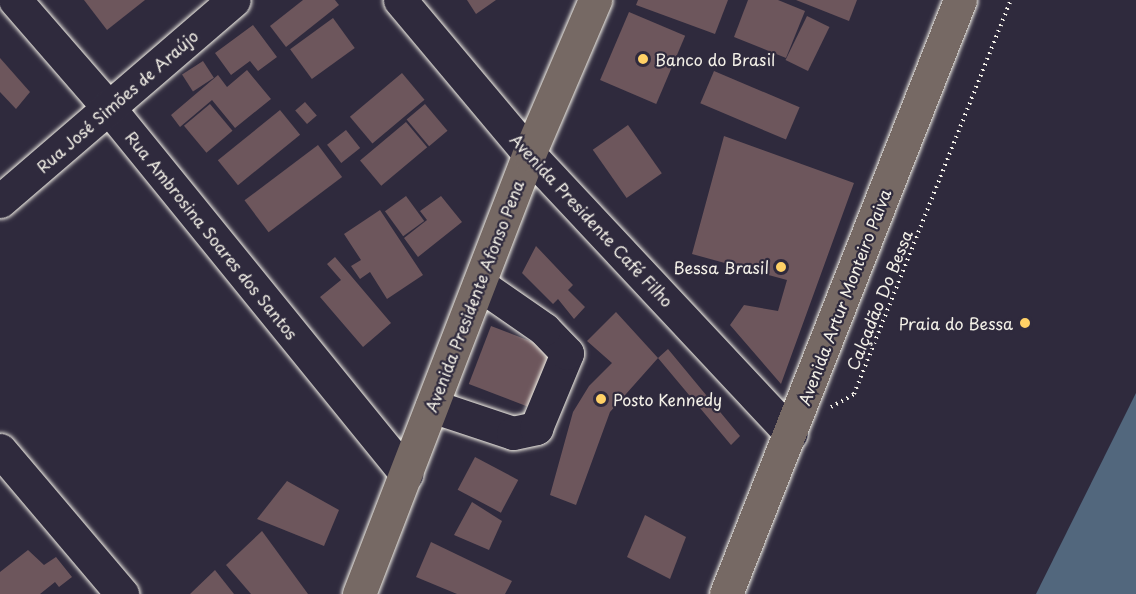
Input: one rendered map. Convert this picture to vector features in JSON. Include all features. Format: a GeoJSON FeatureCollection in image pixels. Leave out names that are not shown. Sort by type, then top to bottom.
{"type":"FeatureCollection","features":[{"type":"Feature","properties":{"kind":"main road","name":"Avenida Presidente Afonso Pena"},"geometry":{"type":"LineString","coordinates":[[359,594],[529,154],[595,0]]}},
{"type":"Feature","properties":{"kind":"main road","name":"Avenida Artur Monteiro Paiva"},"geometry":{"type":"LineString","coordinates":[[726,594],[791,434],[960,0]]}},
{"type":"Feature","properties":{"kind":"street","name":"Rua Ambrosina Soares dos Santos"},"geometry":{"type":"LineString","coordinates":[[15,0],[108,107],[406,474]]}},
{"type":"Feature","properties":{"kind":"street","name":"Rua José Simões de Araújo"},"geometry":{"type":"LineString","coordinates":[[0,201],[234,0]]}},
{"type":"Feature","properties":{"kind":"street","name":"Avenida Presidente Café Filho"},"geometry":{"type":"LineString","coordinates":[[400,0],[529,154],[791,434]]}},
{"type":"Feature","properties":{"kind":"street"},"geometry":{"type":"LineString","coordinates":[[432,406],[513,433],[536,428],[567,353],[544,329],[479,284]]}},
{"type":"Feature","properties":{"kind":"street"},"geometry":{"type":"LineString","coordinates":[[0,450],[123,594]]}},
{"type":"Feature","properties":{"kind":"path","name":"Calçadão Do Bessa"},"geometry":{"type":"LineString","coordinates":[[822,412],[854,394],[1011,0]]}},
{"type":"Feature","properties":{"kind":"water"},"geometry":{"type":"Polygon","coordinates":[[[1136,393],[1136,594],[1036,594],[1136,393]]]}},
{"type":"Feature","properties":{"kind":"building"},"geometry":{"type":"Polygon","coordinates":[[[84,0],[145,0],[107,30],[84,0]]]}},
{"type":"Feature","properties":{"kind":"building"},"geometry":{"type":"Polygon","coordinates":[[[303,0],[335,0],[339,5],[286,47],[270,26],[303,0]]]}},
{"type":"Feature","properties":{"kind":"building"},"geometry":{"type":"Polygon","coordinates":[[[467,0],[496,0],[476,14],[467,0]]]}},
{"type":"Feature","properties":{"kind":"building"},"geometry":{"type":"Polygon","coordinates":[[[638,0],[728,0],[715,34],[636,5],[638,0]]]}},
{"type":"Feature","properties":{"kind":"building"},"geometry":{"type":"Polygon","coordinates":[[[748,0],[778,0],[805,11],[786,58],[734,37],[748,0]]]}},
{"type":"Feature","properties":{"kind":"building"},"geometry":{"type":"Polygon","coordinates":[[[796,0],[857,0],[849,21],[796,0]]]}},
{"type":"Feature","properties":{"kind":"building","name":"Banco do Brasil"},"geometry":{"type":"Polygon","coordinates":[[[629,12],[685,36],[656,104],[600,80],[629,12]]]}},
{"type":"Feature","properties":{"kind":"building"},"geometry":{"type":"Polygon","coordinates":[[[807,16],[829,27],[808,71],[786,60],[807,16]]]}},
{"type":"Feature","properties":{"kind":"building"},"geometry":{"type":"Polygon","coordinates":[[[333,18],[355,48],[312,79],[290,49],[333,18]]]}},
{"type":"Feature","properties":{"kind":"building"},"geometry":{"type":"Polygon","coordinates":[[[253,25],[277,57],[258,71],[250,61],[231,75],[215,53],[253,25]]]}},
{"type":"Feature","properties":{"kind":"building"},"geometry":{"type":"Polygon","coordinates":[[[0,58],[30,92],[16,109],[0,92],[0,58]]]}},
{"type":"Feature","properties":{"kind":"building"},"geometry":{"type":"Polygon","coordinates":[[[203,61],[214,78],[193,91],[182,75],[203,61]]]}},
{"type":"Feature","properties":{"kind":"building"},"geometry":{"type":"Polygon","coordinates":[[[247,70],[271,99],[235,128],[212,100],[180,127],[171,115],[218,75],[227,87],[247,70]]]}},
{"type":"Feature","properties":{"kind":"building"},"geometry":{"type":"Polygon","coordinates":[[[714,71],[800,107],[786,140],[700,103],[714,71]]]}},
{"type":"Feature","properties":{"kind":"building"},"geometry":{"type":"Polygon","coordinates":[[[402,73],[424,100],[372,144],[350,117],[402,73]]]}},
{"type":"Feature","properties":{"kind":"building"},"geometry":{"type":"Polygon","coordinates":[[[305,102],[317,116],[307,124],[295,111],[305,102]]]}},
{"type":"Feature","properties":{"kind":"building"},"geometry":{"type":"Polygon","coordinates":[[[210,104],[232,131],[206,153],[184,126],[210,104]]]}},
{"type":"Feature","properties":{"kind":"building"},"geometry":{"type":"Polygon","coordinates":[[[425,104],[447,131],[429,146],[407,119],[425,104]]]}},
{"type":"Feature","properties":{"kind":"building"},"geometry":{"type":"Polygon","coordinates":[[[280,110],[300,135],[238,185],[218,160],[280,110]]]}},
{"type":"Feature","properties":{"kind":"building"},"geometry":{"type":"Polygon","coordinates":[[[406,122],[427,147],[381,186],[360,161],[406,122]]]}},
{"type":"Feature","properties":{"kind":"building"},"geometry":{"type":"Polygon","coordinates":[[[628,125],[662,173],[627,198],[593,150],[628,125]]]}},
{"type":"Feature","properties":{"kind":"building"},"geometry":{"type":"Polygon","coordinates":[[[346,130],[360,148],[341,163],[327,145],[346,130]]]}},
{"type":"Feature","properties":{"kind":"building","name":"Bessa Brasil"},"geometry":{"type":"Polygon","coordinates":[[[724,136],[854,183],[781,384],[730,325],[744,305],[778,311],[787,280],[692,254],[724,136]]]}},
{"type":"Feature","properties":{"kind":"building"},"geometry":{"type":"Polygon","coordinates":[[[318,145],[342,177],[269,232],[245,200],[318,145]]]}},
{"type":"Feature","properties":{"kind":"building"},"geometry":{"type":"Polygon","coordinates":[[[406,196],[424,221],[403,236],[385,211],[406,196]]]}},
{"type":"Feature","properties":{"kind":"building"},"geometry":{"type":"Polygon","coordinates":[[[441,196],[462,222],[418,257],[404,238],[427,220],[420,211],[441,196]]]}},
{"type":"Feature","properties":{"kind":"building"},"geometry":{"type":"Polygon","coordinates":[[[380,210],[423,275],[387,299],[370,272],[360,279],[351,266],[361,260],[344,234],[380,210]]]}},
{"type":"Feature","properties":{"kind":"building"},"geometry":{"type":"Polygon","coordinates":[[[536,246],[573,285],[568,290],[585,307],[574,319],[558,299],[553,304],[522,273],[536,246]]]}},
{"type":"Feature","properties":{"kind":"building"},"geometry":{"type":"Polygon","coordinates":[[[335,257],[391,323],[363,347],[320,297],[341,280],[327,264],[335,257]]]}},
{"type":"Feature","properties":{"kind":"building","name":"Posto Kennedy"},"geometry":{"type":"Polygon","coordinates":[[[616,312],[658,358],[610,412],[576,505],[550,495],[573,412],[589,386],[612,363],[587,341],[616,312]]]}},
{"type":"Feature","properties":{"kind":"building"},"geometry":{"type":"Polygon","coordinates":[[[491,326],[554,350],[531,408],[469,384],[491,326]]]}},
{"type":"Feature","properties":{"kind":"building"},"geometry":{"type":"Polygon","coordinates":[[[668,349],[740,436],[731,445],[658,358],[668,349]]]}},
{"type":"Feature","properties":{"kind":"building"},"geometry":{"type":"Polygon","coordinates":[[[475,457],[518,480],[501,513],[458,490],[475,457]]]}},
{"type":"Feature","properties":{"kind":"building"},"geometry":{"type":"Polygon","coordinates":[[[287,481],[339,510],[324,546],[257,519],[287,481]]]}},
{"type":"Feature","properties":{"kind":"building"},"geometry":{"type":"Polygon","coordinates":[[[472,502],[502,521],[489,550],[454,535],[472,502]]]}},
{"type":"Feature","properties":{"kind":"building"},"geometry":{"type":"Polygon","coordinates":[[[645,515],[686,537],[670,579],[627,557],[645,515]]]}},
{"type":"Feature","properties":{"kind":"building"},"geometry":{"type":"Polygon","coordinates":[[[262,531],[308,594],[251,594],[226,565],[262,531]]]}},
{"type":"Feature","properties":{"kind":"building"},"geometry":{"type":"Polygon","coordinates":[[[431,542],[512,581],[505,594],[457,594],[416,577],[431,542]]]}},
{"type":"Feature","properties":{"kind":"building"},"geometry":{"type":"Polygon","coordinates":[[[28,550],[44,565],[56,557],[72,577],[59,587],[55,582],[40,594],[0,594],[0,572],[28,550]]]}},
{"type":"Feature","properties":{"kind":"building"},"geometry":{"type":"Polygon","coordinates":[[[215,570],[234,594],[190,594],[215,570]]]}},
{"type":"Feature","properties":{"kind":"place","name":"Banco do Brasil"},"geometry":{"type":"Point","coordinates":[643,59]}},
{"type":"Feature","properties":{"kind":"place","name":"Bessa Brasil"},"geometry":{"type":"Point","coordinates":[781,267]}},
{"type":"Feature","properties":{"kind":"place","name":"Praia do Bessa"},"geometry":{"type":"Point","coordinates":[1025,323]}},
{"type":"Feature","properties":{"kind":"place","name":"Posto Kennedy"},"geometry":{"type":"Point","coordinates":[601,399]}}]}
